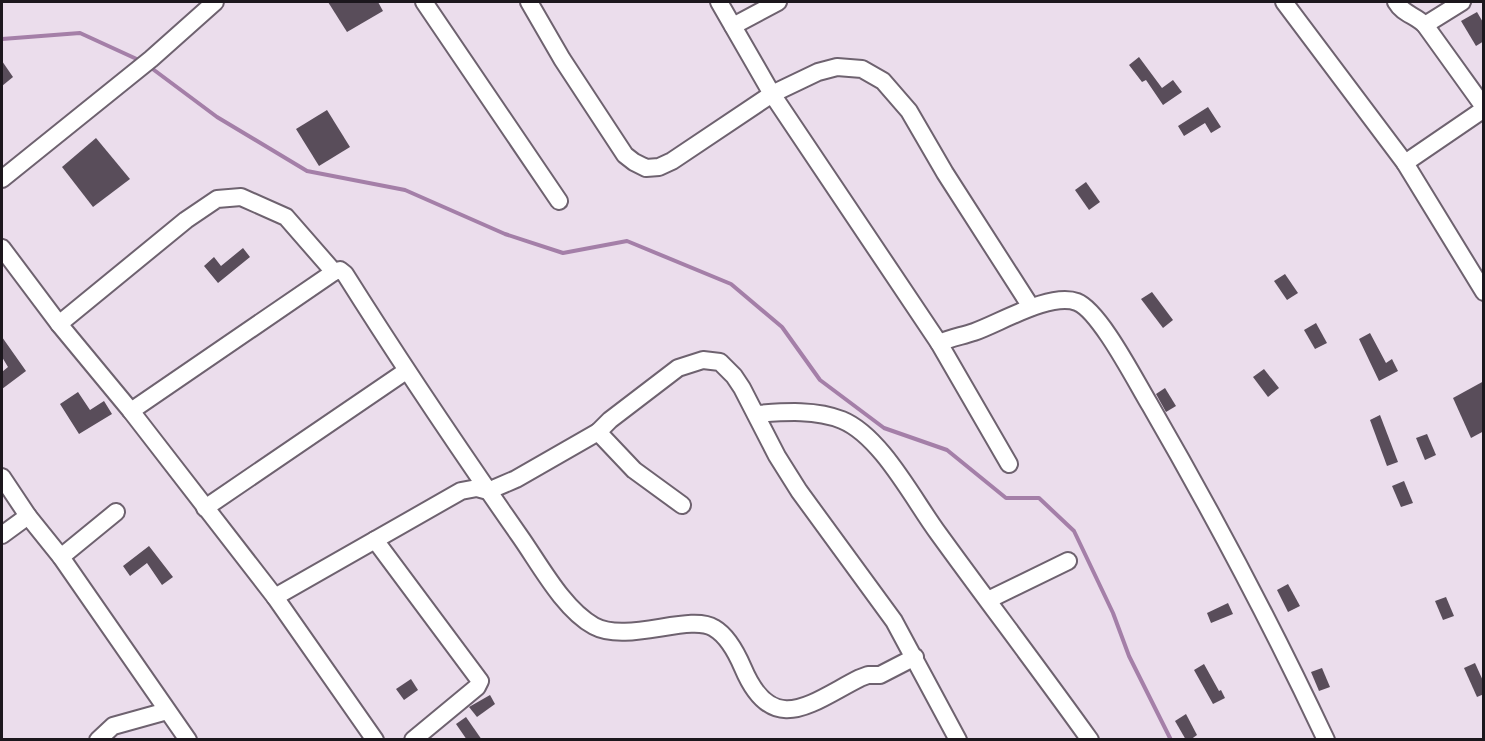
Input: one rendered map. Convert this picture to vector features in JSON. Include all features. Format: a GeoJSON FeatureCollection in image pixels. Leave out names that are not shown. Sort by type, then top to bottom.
{"type":"FeatureCollection","features":[{"type":"Feature","properties":{"kind":"street"},"geometry":{"type":"LineString","coordinates":[[2,179],[151,59],[215,2]]}},
{"type":"Feature","properties":{"kind":"street"},"geometry":{"type":"LineString","coordinates":[[424,2],[559,201]]}},
{"type":"Feature","properties":{"kind":"street"},"geometry":{"type":"LineString","coordinates":[[529,2],[614,141],[629,159],[646,168],[659,167],[672,161],[772,94],[818,72],[837,66],[862,69],[883,81],[909,111],[945,173],[1031,307]]}},
{"type":"Feature","properties":{"kind":"street"},"geometry":{"type":"LineString","coordinates":[[719,2],[772,94],[939,343],[1009,464]]}},
{"type":"Feature","properties":{"kind":"street"},"geometry":{"type":"LineString","coordinates":[[733,26],[778,2]]}},
{"type":"Feature","properties":{"kind":"street"},"geometry":{"type":"LineString","coordinates":[[1284,2],[1405,163],[1484,292]]}},
{"type":"Feature","properties":{"kind":"street"},"geometry":{"type":"LineString","coordinates":[[1396,2],[1405,13],[1417,17],[1425,25],[1484,108],[1405,163]]}},
{"type":"Feature","properties":{"kind":"street"},"geometry":{"type":"LineString","coordinates":[[1425,25],[1462,2]]}},
{"type":"Feature","properties":{"kind":"street"},"geometry":{"type":"LineString","coordinates":[[59,324],[186,220],[217,199],[241,197],[286,217],[334,272]]}},
{"type":"Feature","properties":{"kind":"street"},"geometry":{"type":"LineString","coordinates":[[2,248],[59,324],[131,411],[275,597],[375,740]]}},
{"type":"Feature","properties":{"kind":"street"},"geometry":{"type":"LineString","coordinates":[[131,411],[340,270],[345,274],[405,371],[562,596],[589,623],[604,631],[612,632],[700,624],[712,627],[730,645],[748,680],[760,697],[775,708],[789,710],[802,708],[860,678],[880,675],[915,657]]}},
{"type":"Feature","properties":{"kind":"street"},"geometry":{"type":"LineString","coordinates":[[939,343],[982,329],[1031,307],[1066,300],[1083,305],[1095,317],[1132,375],[1233,552],[1326,740]]}},
{"type":"Feature","properties":{"kind":"street"},"geometry":{"type":"LineString","coordinates":[[275,597],[461,491],[477,488],[488,491],[524,474],[598,432],[610,420],[678,368],[703,360],[720,362],[742,388],[777,456],[799,491],[875,592],[915,657],[958,740]]}},
{"type":"Feature","properties":{"kind":"street"},"geometry":{"type":"LineString","coordinates":[[205,508],[405,371]]}},
{"type":"Feature","properties":{"kind":"street"},"geometry":{"type":"LineString","coordinates":[[756,414],[782,412],[820,414],[841,419],[866,435],[883,454],[937,532],[1090,740]]}},
{"type":"Feature","properties":{"kind":"street"},"geometry":{"type":"LineString","coordinates":[[598,432],[634,470],[682,505]]}},
{"type":"Feature","properties":{"kind":"street"},"geometry":{"type":"LineString","coordinates":[[2,477],[27,516],[61,557],[188,740]]}},
{"type":"Feature","properties":{"kind":"street"},"geometry":{"type":"LineString","coordinates":[[61,557],[116,512]]}},
{"type":"Feature","properties":{"kind":"street"},"geometry":{"type":"LineString","coordinates":[[2,536],[27,516]]}},
{"type":"Feature","properties":{"kind":"street"},"geometry":{"type":"LineString","coordinates":[[375,540],[480,681],[477,687],[413,740]]}},
{"type":"Feature","properties":{"kind":"street"},"geometry":{"type":"LineString","coordinates":[[988,600],[1068,561]]}},
{"type":"Feature","properties":{"kind":"street"},"geometry":{"type":"LineString","coordinates":[[98,740],[113,726],[167,711]]}},
{"type":"Feature","properties":{"kind":"building"},"geometry":{"type":"Polygon","coordinates":[[[328,2],[378,2],[383,11],[347,32],[328,2]]]}},
{"type":"Feature","properties":{"kind":"building"},"geometry":{"type":"Polygon","coordinates":[[[1477,12],[1484,24],[1484,41],[1476,46],[1461,21],[1477,12]]]}},
{"type":"Feature","properties":{"kind":"building"},"geometry":{"type":"Polygon","coordinates":[[[1139,57],[1162,88],[1173,80],[1182,92],[1163,105],[1146,80],[1142,82],[1129,65],[1139,57]]]}},
{"type":"Feature","properties":{"kind":"building"},"geometry":{"type":"Polygon","coordinates":[[[2,61],[13,77],[2,86],[2,61]]]}},
{"type":"Feature","properties":{"kind":"building"},"geometry":{"type":"Polygon","coordinates":[[[1208,107],[1221,127],[1211,133],[1205,123],[1184,136],[1178,126],[1208,107]]]}},
{"type":"Feature","properties":{"kind":"building"},"geometry":{"type":"Polygon","coordinates":[[[327,110],[350,147],[319,166],[296,129],[327,110]]]}},
{"type":"Feature","properties":{"kind":"building"},"geometry":{"type":"Polygon","coordinates":[[[96,138],[130,179],[93,207],[62,167],[96,138]]]}},
{"type":"Feature","properties":{"kind":"building"},"geometry":{"type":"Polygon","coordinates":[[[1086,182],[1100,202],[1089,210],[1075,190],[1086,182]]]}},
{"type":"Feature","properties":{"kind":"building"},"geometry":{"type":"Polygon","coordinates":[[[243,248],[250,257],[218,283],[204,266],[214,257],[221,266],[243,248]]]}},
{"type":"Feature","properties":{"kind":"building"},"geometry":{"type":"Polygon","coordinates":[[[1285,274],[1298,293],[1287,300],[1274,281],[1285,274]]]}},
{"type":"Feature","properties":{"kind":"building"},"geometry":{"type":"Polygon","coordinates":[[[1152,292],[1173,320],[1163,328],[1141,299],[1152,292]]]}},
{"type":"Feature","properties":{"kind":"building"},"geometry":{"type":"Polygon","coordinates":[[[1316,323],[1327,343],[1315,349],[1304,330],[1316,323]]]}},
{"type":"Feature","properties":{"kind":"building"},"geometry":{"type":"Polygon","coordinates":[[[1370,333],[1386,363],[1392,359],[1398,371],[1379,381],[1359,339],[1370,333]]]}},
{"type":"Feature","properties":{"kind":"building"},"geometry":{"type":"Polygon","coordinates":[[[2,337],[26,371],[2,389],[2,372],[8,367],[2,357],[2,337]]]}},
{"type":"Feature","properties":{"kind":"building"},"geometry":{"type":"Polygon","coordinates":[[[1264,369],[1279,388],[1268,397],[1253,377],[1264,369]]]}},
{"type":"Feature","properties":{"kind":"building"},"geometry":{"type":"Polygon","coordinates":[[[1484,381],[1484,431],[1471,438],[1453,398],[1484,381]]]}},
{"type":"Feature","properties":{"kind":"building"},"geometry":{"type":"Polygon","coordinates":[[[1165,388],[1176,406],[1166,412],[1156,394],[1165,388]]]}},
{"type":"Feature","properties":{"kind":"building"},"geometry":{"type":"Polygon","coordinates":[[[78,392],[90,410],[104,401],[112,414],[79,434],[60,404],[78,392]]]}},
{"type":"Feature","properties":{"kind":"building"},"geometry":{"type":"Polygon","coordinates":[[[1380,415],[1398,462],[1387,466],[1370,420],[1380,415]]]}},
{"type":"Feature","properties":{"kind":"building"},"geometry":{"type":"Polygon","coordinates":[[[1427,434],[1436,455],[1425,460],[1416,438],[1427,434]]]}},
{"type":"Feature","properties":{"kind":"building"},"geometry":{"type":"Polygon","coordinates":[[[1404,481],[1413,503],[1401,507],[1392,486],[1404,481]]]}},
{"type":"Feature","properties":{"kind":"building"},"geometry":{"type":"Polygon","coordinates":[[[149,546],[173,577],[162,585],[147,563],[130,576],[123,566],[149,546]]]}},
{"type":"Feature","properties":{"kind":"building"},"geometry":{"type":"Polygon","coordinates":[[[1288,584],[1300,606],[1288,612],[1277,590],[1288,584]]]}},
{"type":"Feature","properties":{"kind":"building"},"geometry":{"type":"Polygon","coordinates":[[[1446,597],[1454,616],[1443,620],[1435,601],[1446,597]]]}},
{"type":"Feature","properties":{"kind":"building"},"geometry":{"type":"Polygon","coordinates":[[[1228,603],[1233,614],[1211,623],[1207,613],[1228,603]]]}},
{"type":"Feature","properties":{"kind":"building"},"geometry":{"type":"Polygon","coordinates":[[[1475,663],[1484,683],[1484,694],[1477,697],[1464,668],[1475,663]]]}},
{"type":"Feature","properties":{"kind":"building"},"geometry":{"type":"Polygon","coordinates":[[[1204,664],[1225,698],[1213,704],[1194,670],[1204,664]]]}},
{"type":"Feature","properties":{"kind":"building"},"geometry":{"type":"Polygon","coordinates":[[[1322,668],[1330,687],[1319,691],[1311,672],[1322,668]]]}},
{"type":"Feature","properties":{"kind":"building"},"geometry":{"type":"Polygon","coordinates":[[[411,679],[418,690],[404,700],[396,689],[411,679]]]}},
{"type":"Feature","properties":{"kind":"building"},"geometry":{"type":"Polygon","coordinates":[[[490,695],[495,704],[477,717],[469,707],[490,695]]]}},
{"type":"Feature","properties":{"kind":"building"},"geometry":{"type":"Polygon","coordinates":[[[1186,714],[1197,735],[1190,740],[1186,740],[1175,721],[1186,714]]]}},
{"type":"Feature","properties":{"kind":"building"},"geometry":{"type":"Polygon","coordinates":[[[466,717],[482,740],[467,740],[456,724],[466,717]]]}},
{"type":"Feature","properties":{"kind":"waterway"},"geometry":{"type":"LineString","coordinates":[[2,39],[80,33],[141,61]]}},
{"type":"Feature","properties":{"kind":"waterway"},"geometry":{"type":"LineString","coordinates":[[150,67],[217,117],[307,171],[405,190],[505,234],[563,253],[627,241],[731,284],[782,327],[820,380],[884,428],[947,450],[1006,498],[1039,498],[1074,531],[1113,613],[1129,656],[1171,740]]}}]}
